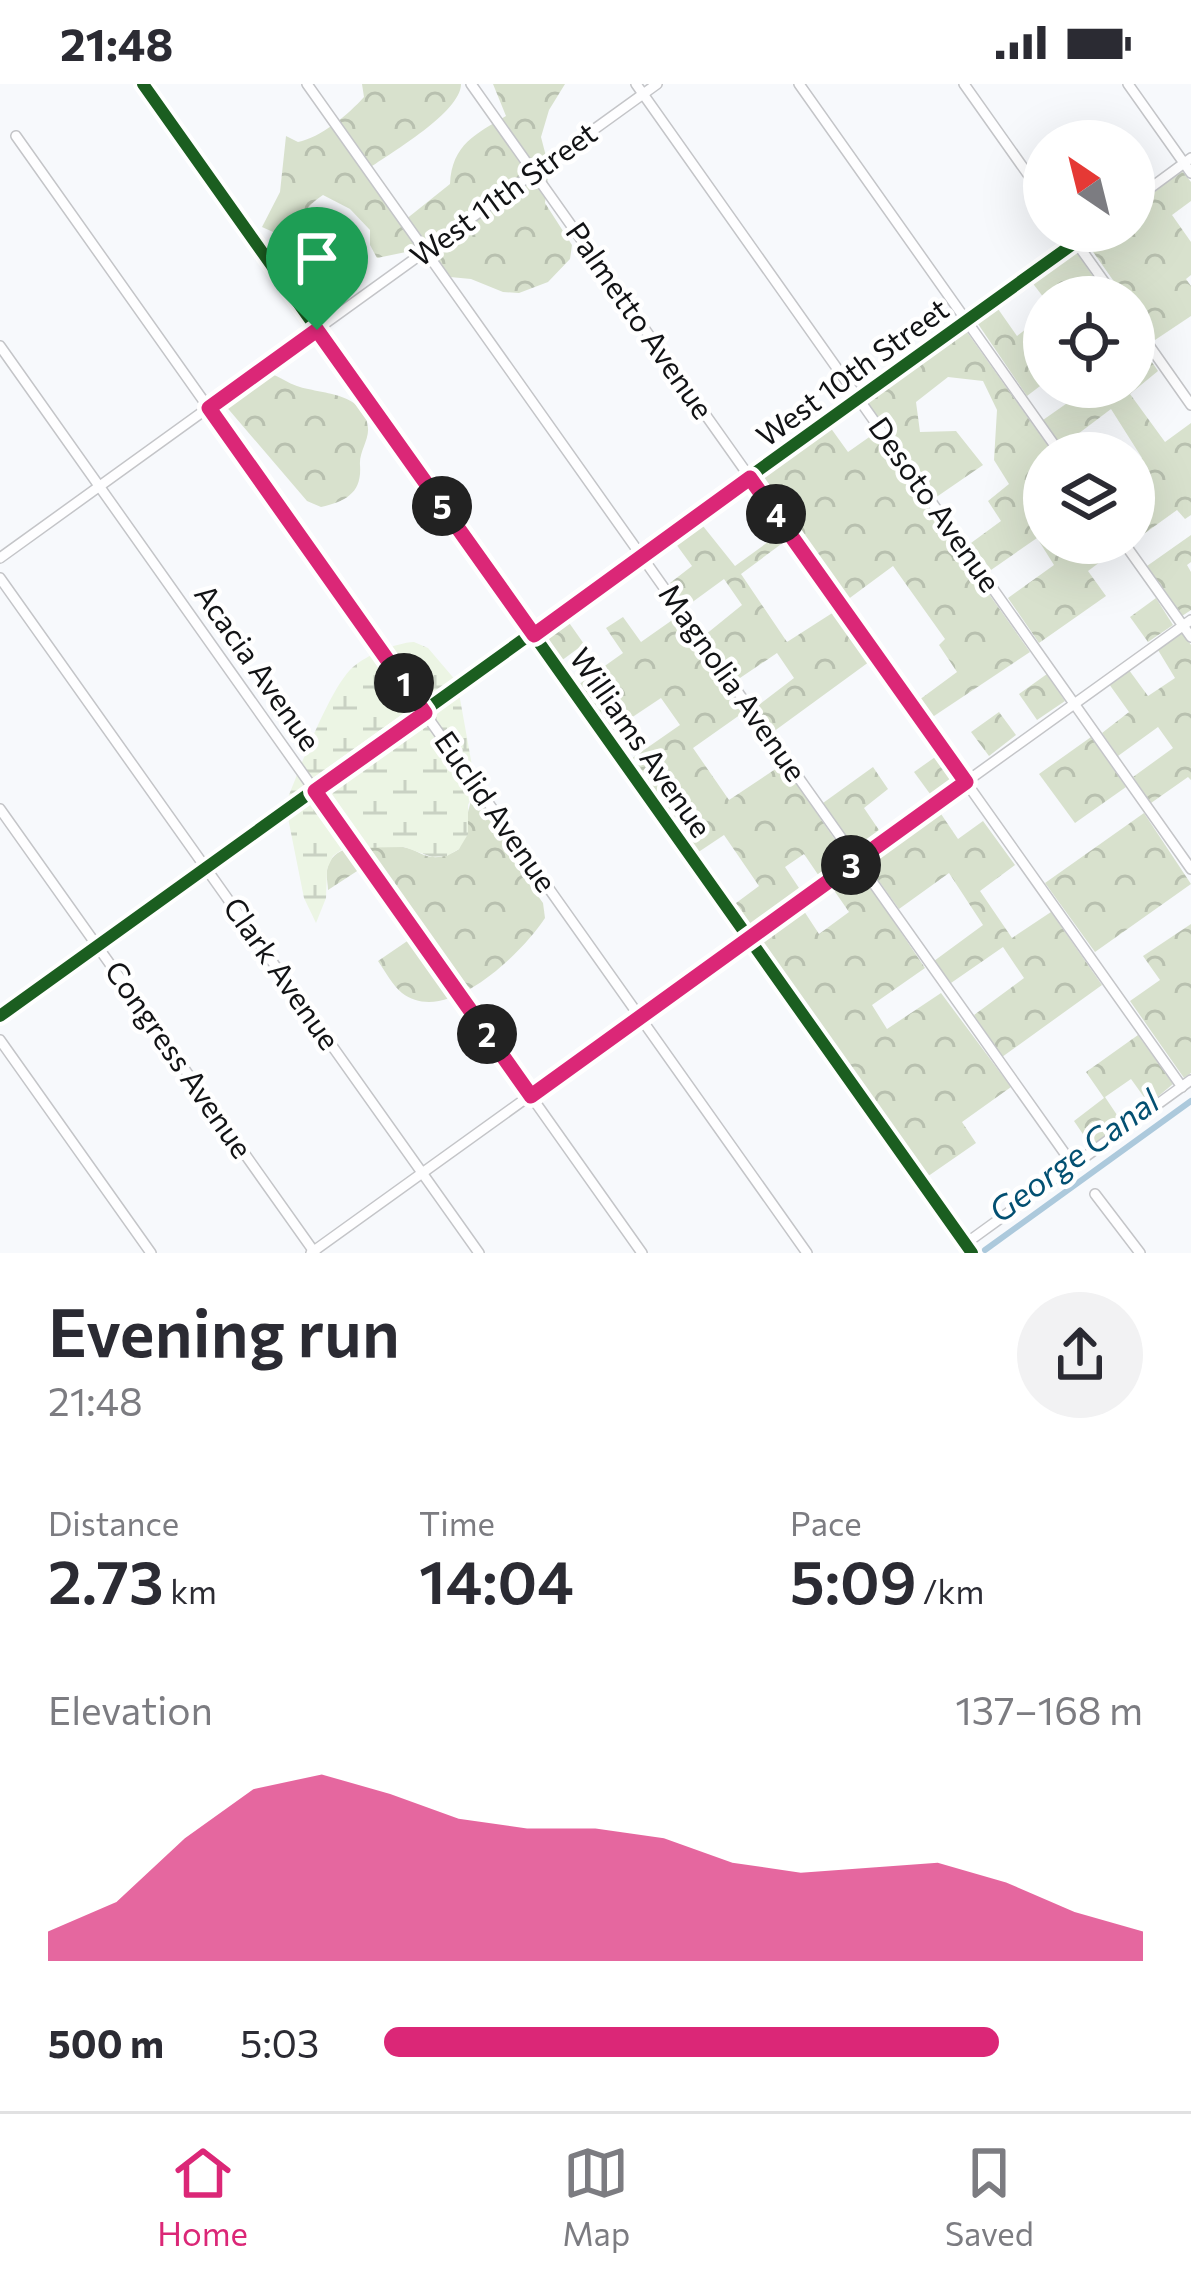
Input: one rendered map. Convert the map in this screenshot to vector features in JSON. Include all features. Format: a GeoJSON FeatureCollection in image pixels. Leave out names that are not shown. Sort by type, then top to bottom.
{"type":"FeatureCollection","features":[{"type":"Feature","properties":{"kind":"street","name":"Williams Avenue"},"geometry":{"type":"LineString","coordinates":[[143,84],[968,1249]]}},
{"type":"Feature","properties":{"kind":"street","name":"Magnolia Avenue"},"geometry":{"type":"LineString","coordinates":[[307,84],[1073,1166]]}},
{"type":"Feature","properties":{"kind":"street","name":"Palmetto Avenue"},"geometry":{"type":"LineString","coordinates":[[471,84],[966,782],[1186,1083]]}},
{"type":"Feature","properties":{"kind":"street","name":"West 11th Street"},"geometry":{"type":"LineString","coordinates":[[0,558],[534,173],[639,89],[657,84]]}},
{"type":"Feature","properties":{"kind":"street"},"geometry":{"type":"LineString","coordinates":[[800,84],[1045,432]]}},
{"type":"Feature","properties":{"kind":"street"},"geometry":{"type":"LineString","coordinates":[[964,84],[1023,167]]}},
{"type":"Feature","properties":{"kind":"street"},"geometry":{"type":"LineString","coordinates":[[1128,84],[1189,165],[1155,187]]}},
{"type":"Feature","properties":{"kind":"street","name":"Desoto Avenue"},"geometry":{"type":"LineString","coordinates":[[639,89],[1191,868]]}},
{"type":"Feature","properties":{"kind":"street","name":"Euclid Avenue"},"geometry":{"type":"LineString","coordinates":[[16,136],[807,1253]]}},
{"type":"Feature","properties":{"kind":"street","name":"West 10th Street"},"geometry":{"type":"LineString","coordinates":[[0,1016],[1062,252]]}},
{"type":"Feature","properties":{"kind":"street","name":"Acacia Avenue"},"geometry":{"type":"LineString","coordinates":[[0,346],[642,1253]]}},
{"type":"Feature","properties":{"kind":"street"},"geometry":{"type":"LineString","coordinates":[[1155,354],[1191,405]]}},
{"type":"Feature","properties":{"kind":"street"},"geometry":{"type":"LineString","coordinates":[[1141,564],[1187,623],[1191,638]]}},
{"type":"Feature","properties":{"kind":"street","name":"Clark Avenue"},"geometry":{"type":"LineString","coordinates":[[0,578],[478,1253]]}},
{"type":"Feature","properties":{"kind":"street"},"geometry":{"type":"LineString","coordinates":[[313,1252],[1187,623]]}},
{"type":"Feature","properties":{"kind":"street","name":"Congress Avenue"},"geometry":{"type":"LineString","coordinates":[[0,809],[313,1252]]}},
{"type":"Feature","properties":{"kind":"street"},"geometry":{"type":"LineString","coordinates":[[0,1040],[151,1253]]}},
{"type":"Feature","properties":{"kind":"street"},"geometry":{"type":"LineString","coordinates":[[968,1249],[1186,1083]]}},
{"type":"Feature","properties":{"kind":"street"},"geometry":{"type":"LineString","coordinates":[[1095,1194],[1140,1253]]}},
{"type":"Feature","properties":{"kind":"green space"},"geometry":{"type":"Polygon","coordinates":[[[362,84],[461,84],[438,119],[368,169],[405,220],[450,184],[455,159],[468,142],[506,116],[493,84],[565,84],[549,110],[541,137],[549,168],[545,203],[572,245],[570,259],[548,282],[519,293],[503,292],[471,279],[450,277],[406,252],[377,258],[370,245],[370,230],[350,209],[323,195],[282,236],[262,227],[280,192],[286,136],[298,142],[334,124],[364,97],[362,84]]]}},
{"type":"Feature","properties":{"kind":"green space"},"geometry":{"type":"Polygon","coordinates":[[[1182,171],[1191,182],[1191,201],[1172,215],[1191,242],[1191,275],[1186,279],[1191,286],[1191,316],[1155,340],[1155,276],[1110,276],[1093,252],[1155,252],[1155,191],[1182,171]]]}},
{"type":"Feature","properties":{"kind":"green space"},"geometry":{"type":"Polygon","coordinates":[[[1076,252],[1093,276],[1038,276],[1076,252]]]}},
{"type":"Feature","properties":{"kind":"green space"},"geometry":{"type":"Polygon","coordinates":[[[996,306],[1017,336],[1023,331],[1023,390],[976,321],[996,306]]]}},
{"type":"Feature","properties":{"kind":"green space"},"geometry":{"type":"Polygon","coordinates":[[[967,332],[1038,432],[1023,432],[1023,548],[991,570],[971,543],[1001,521],[988,501],[1009,484],[994,460],[997,410],[983,381],[948,377],[916,402],[920,432],[956,431],[983,465],[935,498],[867,402],[967,332]]]}},
{"type":"Feature","properties":{"kind":"green space"},"geometry":{"type":"Polygon","coordinates":[[[274,375],[352,401],[365,416],[368,433],[358,482],[338,502],[321,507],[307,501],[224,404],[274,375]]]}},
{"type":"Feature","properties":{"kind":"green space"},"geometry":{"type":"Polygon","coordinates":[[[1060,408],[1140,408],[1165,442],[1191,423],[1191,515],[1185,519],[1177,510],[1155,526],[1155,432],[1126,432],[1111,409],[1081,432],[1052,432],[1043,420],[1060,408]]]}},
{"type":"Feature","properties":{"kind":"green space"},"geometry":{"type":"Polygon","coordinates":[[[830,427],[848,452],[875,433],[1030,652],[928,720],[915,703],[957,672],[939,645],[945,639],[893,566],[843,603],[758,480],[830,427]]]}},
{"type":"Feature","properties":{"kind":"green space"},"geometry":{"type":"Polygon","coordinates":[[[699,521],[735,566],[779,534],[784,542],[741,574],[787,642],[837,610],[873,659],[773,732],[755,708],[794,678],[777,653],[737,680],[705,635],[742,605],[724,579],[687,606],[670,583],[692,566],[673,540],[699,521]]]}},
{"type":"Feature","properties":{"kind":"green space"},"geometry":{"type":"Polygon","coordinates":[[[1191,535],[1187,565],[1191,610],[1182,616],[1147,566],[1191,535]]]}},
{"type":"Feature","properties":{"kind":"green space"},"geometry":{"type":"Polygon","coordinates":[[[1097,564],[1088,571],[1106,596],[1039,643],[1008,598],[1054,565],[1097,564]]]}},
{"type":"Feature","properties":{"kind":"green space"},"geometry":{"type":"Polygon","coordinates":[[[1156,598],[1173,625],[1148,642],[1130,617],[1156,598]]]}},
{"type":"Feature","properties":{"kind":"green space"},"geometry":{"type":"Polygon","coordinates":[[[678,616],[744,712],[693,748],[729,800],[783,764],[849,860],[821,879],[804,854],[785,867],[801,891],[749,930],[732,906],[759,886],[724,835],[697,853],[631,759],[680,725],[661,698],[610,732],[578,685],[623,653],[606,628],[623,617],[641,642],[678,616]]]}},
{"type":"Feature","properties":{"kind":"green space"},"geometry":{"type":"Polygon","coordinates":[[[565,617],[584,644],[561,661],[542,636],[565,617]]]}},
{"type":"Feature","properties":{"kind":"green space"},"geometry":{"type":"Polygon","coordinates":[[[1182,632],[1191,645],[1191,780],[1188,777],[1151,803],[1133,777],[1173,748],[1158,727],[1118,756],[1102,733],[1129,712],[1109,684],[1129,670],[1148,696],[1175,678],[1158,650],[1182,632]]]}},
{"type":"Feature","properties":{"kind":"green space"},"geometry":{"type":"Polygon","coordinates":[[[414,642],[428,648],[457,682],[476,788],[468,805],[468,834],[459,849],[447,856],[432,857],[404,847],[344,848],[327,869],[326,898],[316,923],[304,898],[286,808],[289,795],[344,677],[373,654],[414,642]]]}},
{"type":"Feature","properties":{"kind":"green space"},"geometry":{"type":"Polygon","coordinates":[[[1047,674],[1065,701],[1037,720],[1019,694],[1047,674]]]}},
{"type":"Feature","properties":{"kind":"green space"},"geometry":{"type":"Polygon","coordinates":[[[999,712],[1016,735],[989,756],[971,732],[999,712]]]}},
{"type":"Feature","properties":{"kind":"green space"},"geometry":{"type":"Polygon","coordinates":[[[1091,737],[1126,787],[1075,823],[1039,774],[1091,737]]]}},
{"type":"Feature","properties":{"kind":"green space"},"geometry":{"type":"Polygon","coordinates":[[[938,755],[956,780],[933,798],[914,772],[938,755]]]}},
{"type":"Feature","properties":{"kind":"green space"},"geometry":{"type":"Polygon","coordinates":[[[873,767],[888,789],[864,808],[883,836],[858,853],[823,803],[873,767]]]}},
{"type":"Feature","properties":{"kind":"green space"},"geometry":{"type":"Polygon","coordinates":[[[476,788],[517,867],[543,903],[545,918],[520,949],[482,981],[440,1001],[420,1001],[402,993],[378,961],[422,931],[374,860],[328,890],[327,871],[337,854],[358,846],[403,847],[432,857],[456,851],[476,788]]]}},
{"type":"Feature","properties":{"kind":"green space"},"geometry":{"type":"Polygon","coordinates":[[[939,811],[958,839],[983,821],[1015,865],[980,891],[1012,938],[1051,912],[1102,985],[1002,1057],[974,1015],[1024,978],[1003,947],[951,983],[934,961],[983,925],[949,873],[899,909],[866,863],[939,811]]]}},
{"type":"Feature","properties":{"kind":"green space"},"geometry":{"type":"Polygon","coordinates":[[[1144,813],[1191,884],[1095,952],[1045,883],[1144,813]]]}},
{"type":"Feature","properties":{"kind":"green space"},"geometry":{"type":"Polygon","coordinates":[[[854,869],[860,871],[925,968],[872,1005],[887,1029],[941,993],[1011,1087],[962,1122],[976,1143],[924,1179],[755,940],[802,908],[819,934],[849,912],[831,886],[854,869]]]}},
{"type":"Feature","properties":{"kind":"green space"},"geometry":{"type":"Polygon","coordinates":[[[1191,924],[1191,1073],[1184,1078],[1130,1001],[1160,980],[1143,956],[1191,924]]]}},
{"type":"Feature","properties":{"kind":"green space"},"geometry":{"type":"Polygon","coordinates":[[[1138,1035],[1173,1084],[1149,1104],[1131,1079],[1105,1097],[1123,1124],[1091,1146],[1074,1121],[1104,1098],[1086,1072],[1138,1035]]]}},
{"type":"Feature","properties":{"kind":"waterway","name":"George Canal"},"geometry":{"type":"LineString","coordinates":[[985,1250],[1191,1101]]}},
{"type":"Feature","properties":{"kind":"cycle path"},"geometry":{"type":"LineString","coordinates":[[143,84],[972,1253]]}},
{"type":"Feature","properties":{"kind":"cycle path"},"geometry":{"type":"LineString","coordinates":[[0,1016],[1062,252]]}},
{"type":"Feature","properties":{"kind":"route"},"geometry":{"type":"LineString","coordinates":[[317,330],[534,635],[750,478],[966,782],[531,1096],[315,791],[425,713],[209,408],[317,330]]}}]}
